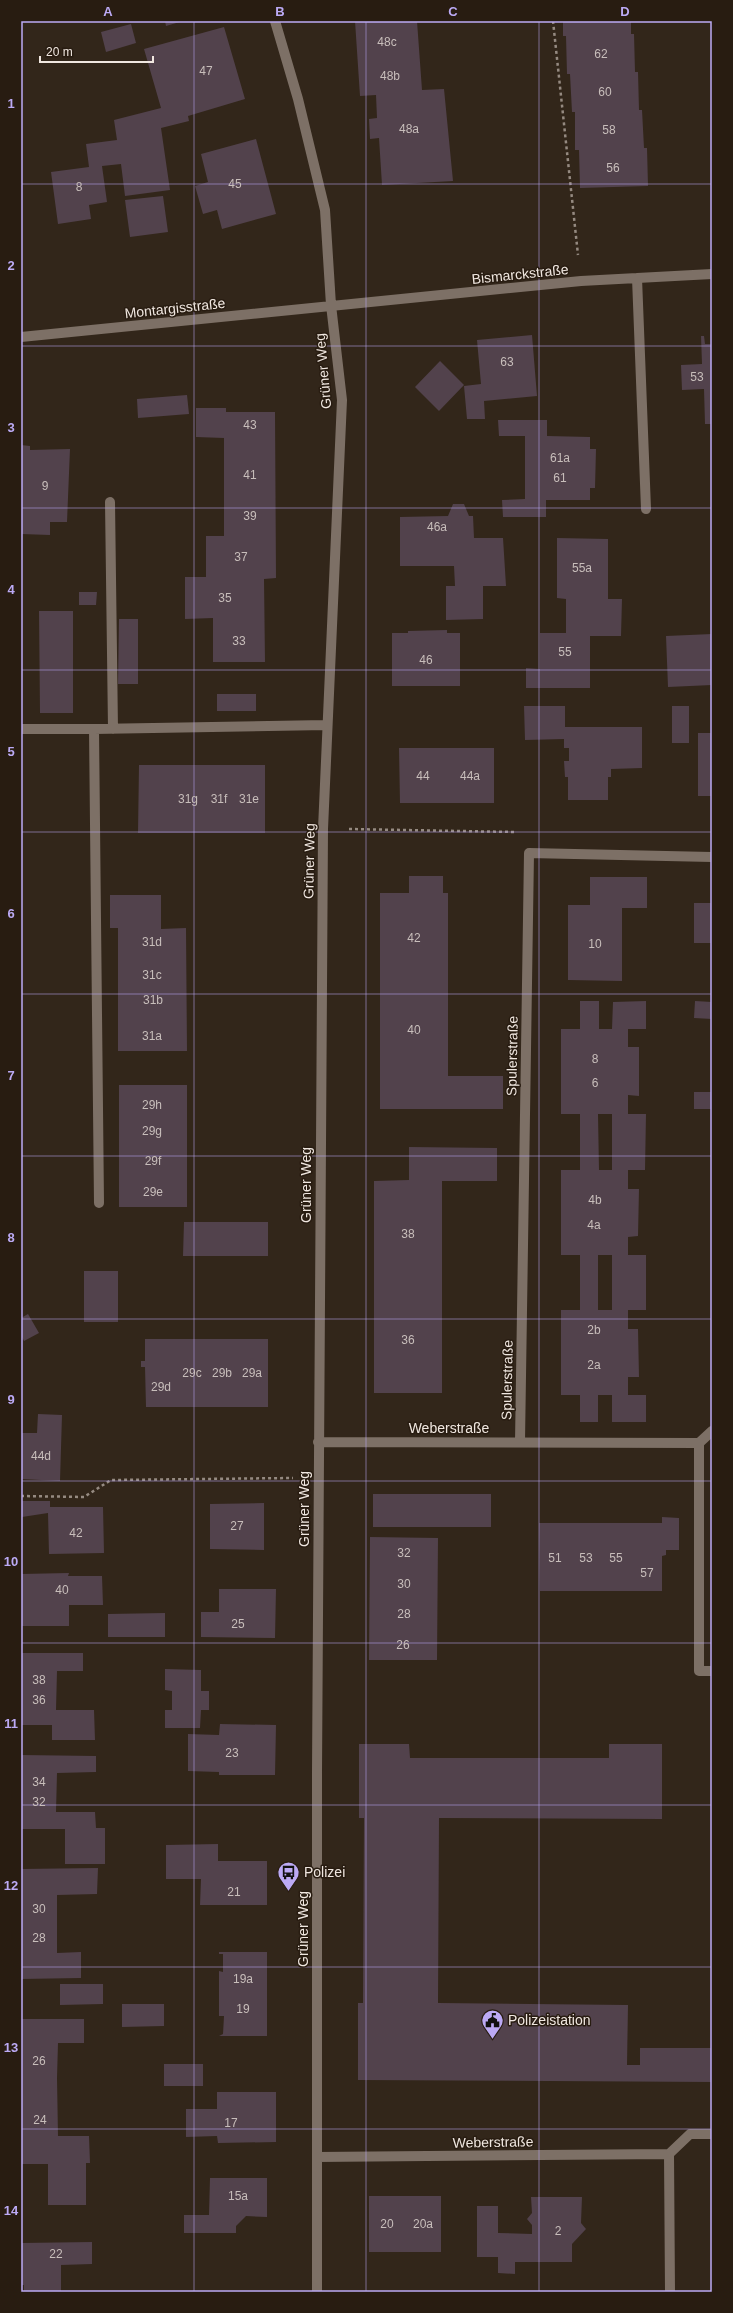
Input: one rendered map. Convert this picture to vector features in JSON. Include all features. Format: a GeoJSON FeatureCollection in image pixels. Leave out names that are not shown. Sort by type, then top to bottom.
{"type":"FeatureCollection","features":[{"type":"Feature","properties":{"kind":"street","name":"Grüner Weg"},"geometry":{"type":"LineString","coordinates":[[274,21],[298,98],[325,210],[331,305],[342,400],[322,829],[318,1442],[317,2292]]}},
{"type":"Feature","properties":{"kind":"street","name":"Bismarckstraße"},"geometry":{"type":"LineString","coordinates":[[331,305],[427,298],[581,281],[712,274]]}},
{"type":"Feature","properties":{"kind":"street"},"geometry":{"type":"LineString","coordinates":[[636,278],[646,509]]}},
{"type":"Feature","properties":{"kind":"street","name":"Montargisstraße"},"geometry":{"type":"LineString","coordinates":[[21,337],[331,305]]}},
{"type":"Feature","properties":{"kind":"street"},"geometry":{"type":"LineString","coordinates":[[110,502],[112,729]]}},
{"type":"Feature","properties":{"kind":"street"},"geometry":{"type":"LineString","coordinates":[[21,729],[326,725]]}},
{"type":"Feature","properties":{"kind":"street"},"geometry":{"type":"LineString","coordinates":[[94,729],[99,1203]]}},
{"type":"Feature","properties":{"kind":"street"},"geometry":{"type":"LineString","coordinates":[[529,853],[712,857]]}},
{"type":"Feature","properties":{"kind":"street","name":"Spulerstraße"},"geometry":{"type":"LineString","coordinates":[[520,1442],[529,853]]}},
{"type":"Feature","properties":{"kind":"street"},"geometry":{"type":"LineString","coordinates":[[712,1431],[699,1443],[699,1671],[712,1671]]}},
{"type":"Feature","properties":{"kind":"street","name":"Weberstraße"},"geometry":{"type":"LineString","coordinates":[[318,1442],[699,1443]]}},
{"type":"Feature","properties":{"kind":"street"},"geometry":{"type":"LineString","coordinates":[[670,2292],[669,2154],[690,2134],[712,2134]]}},
{"type":"Feature","properties":{"kind":"street","name":"Weberstraße"},"geometry":{"type":"LineString","coordinates":[[317,2157],[669,2154]]}},
{"type":"Feature","properties":{"kind":"path"},"geometry":{"type":"LineString","coordinates":[[553,21],[581,281]]}},
{"type":"Feature","properties":{"kind":"path"},"geometry":{"type":"LineString","coordinates":[[322,829],[514,830],[529,853]]}},
{"type":"Feature","properties":{"kind":"path"},"geometry":{"type":"LineString","coordinates":[[21,1496],[84,1497],[111,1480],[292,1478]]}},
{"type":"Feature","properties":{"kind":"building"},"geometry":{"type":"Polygon","coordinates":[[[165,21],[183,21],[166,26],[165,21]]]}},
{"type":"Feature","properties":{"kind":"building"},"geometry":{"type":"Polygon","coordinates":[[[355,21],[417,21],[422,90],[444,89],[453,181],[382,185],[379,138],[370,139],[369,119],[377,118],[376,95],[360,96],[355,21]]]}},
{"type":"Feature","properties":{"kind":"building"},"geometry":{"type":"Polygon","coordinates":[[[563,21],[631,21],[631,34],[634,34],[635,72],[638,72],[639,110],[642,110],[644,148],[647,148],[648,186],[580,188],[579,150],[575,150],[575,112],[572,112],[570,74],[567,74],[566,36],[563,36],[563,21]]]}},
{"type":"Feature","properties":{"kind":"building"},"geometry":{"type":"Polygon","coordinates":[[[131,24],[136,43],[106,52],[101,32],[131,24]]]}},
{"type":"Feature","properties":{"kind":"building"},"geometry":{"type":"Polygon","coordinates":[[[224,27],[245,99],[188,116],[189,121],[161,128],[170,190],[125,196],[121,164],[102,166],[107,202],[89,205],[91,219],[58,224],[51,172],[89,167],[86,144],[117,140],[114,120],[161,108],[144,49],[224,27]]]}},
{"type":"Feature","properties":{"kind":"building"},"geometry":{"type":"Polygon","coordinates":[[[256,139],[276,214],[222,229],[217,210],[203,214],[195,186],[208,182],[201,154],[256,139]]]}},
{"type":"Feature","properties":{"kind":"building"},"geometry":{"type":"Polygon","coordinates":[[[163,196],[168,232],[130,237],[125,200],[163,196]]]}},
{"type":"Feature","properties":{"kind":"building"},"geometry":{"type":"Polygon","coordinates":[[[532,335],[537,396],[484,401],[485,419],[467,419],[464,386],[481,384],[477,340],[532,335]]]}},
{"type":"Feature","properties":{"kind":"building"},"geometry":{"type":"Polygon","coordinates":[[[701,336],[704,336],[705,344],[712,344],[712,424],[705,424],[704,389],[682,390],[681,365],[702,364],[701,336]]]}},
{"type":"Feature","properties":{"kind":"building"},"geometry":{"type":"Polygon","coordinates":[[[440,361],[464,385],[439,411],[415,387],[440,361]]]}},
{"type":"Feature","properties":{"kind":"building"},"geometry":{"type":"Polygon","coordinates":[[[187,395],[189,414],[138,418],[137,399],[187,395]]]}},
{"type":"Feature","properties":{"kind":"building"},"geometry":{"type":"Polygon","coordinates":[[[196,408],[226,408],[226,412],[275,412],[276,578],[264,579],[265,662],[213,662],[213,618],[185,619],[185,577],[206,577],[206,536],[224,536],[224,438],[196,437],[196,408]]]}},
{"type":"Feature","properties":{"kind":"building"},"geometry":{"type":"Polygon","coordinates":[[[498,420],[547,420],[547,436],[590,437],[590,449],[596,449],[595,488],[590,488],[590,500],[546,500],[546,517],[503,517],[502,500],[525,499],[525,436],[499,436],[498,420]]]}},
{"type":"Feature","properties":{"kind":"building"},"geometry":{"type":"Polygon","coordinates":[[[21,445],[30,446],[30,450],[70,449],[67,522],[50,522],[50,535],[21,534],[21,445]]]}},
{"type":"Feature","properties":{"kind":"building"},"geometry":{"type":"Polygon","coordinates":[[[453,504],[464,504],[469,516],[473,516],[474,538],[503,538],[506,586],[483,586],[483,619],[446,620],[446,586],[455,586],[454,566],[400,566],[400,517],[448,516],[453,504]]]}},
{"type":"Feature","properties":{"kind":"building"},"geometry":{"type":"Polygon","coordinates":[[[557,538],[608,539],[608,599],[622,599],[621,636],[590,636],[590,688],[526,688],[526,668],[540,669],[540,633],[566,633],[566,599],[557,598],[557,538]]]}},
{"type":"Feature","properties":{"kind":"building"},"geometry":{"type":"Polygon","coordinates":[[[79,592],[97,592],[96,605],[79,605],[79,592]]]}},
{"type":"Feature","properties":{"kind":"building"},"geometry":{"type":"Polygon","coordinates":[[[39,611],[73,611],[73,713],[40,713],[39,611]]]}},
{"type":"Feature","properties":{"kind":"building"},"geometry":{"type":"Polygon","coordinates":[[[119,619],[138,619],[138,684],[118,684],[119,619]]]}},
{"type":"Feature","properties":{"kind":"building"},"geometry":{"type":"Polygon","coordinates":[[[447,630],[447,633],[460,633],[460,686],[392,686],[392,633],[447,630]]]}},
{"type":"Feature","properties":{"kind":"building"},"geometry":{"type":"Polygon","coordinates":[[[712,634],[712,685],[668,687],[666,636],[712,634]]]}},
{"type":"Feature","properties":{"kind":"building"},"geometry":{"type":"Polygon","coordinates":[[[217,694],[256,694],[256,711],[217,711],[217,694]]]}},
{"type":"Feature","properties":{"kind":"building"},"geometry":{"type":"Polygon","coordinates":[[[524,706],[565,706],[565,727],[642,727],[642,768],[611,769],[611,777],[608,777],[608,800],[568,800],[568,777],[565,777],[564,761],[569,761],[569,748],[564,748],[564,739],[525,740],[524,706]]]}},
{"type":"Feature","properties":{"kind":"building"},"geometry":{"type":"Polygon","coordinates":[[[672,706],[689,706],[689,743],[672,743],[672,706]]]}},
{"type":"Feature","properties":{"kind":"building"},"geometry":{"type":"Polygon","coordinates":[[[698,733],[712,733],[712,796],[698,796],[698,733]]]}},
{"type":"Feature","properties":{"kind":"building"},"geometry":{"type":"Polygon","coordinates":[[[399,748],[494,748],[494,803],[400,803],[399,748]]]}},
{"type":"Feature","properties":{"kind":"building"},"geometry":{"type":"Polygon","coordinates":[[[139,765],[265,765],[265,833],[138,833],[139,765]]]}},
{"type":"Feature","properties":{"kind":"building"},"geometry":{"type":"Polygon","coordinates":[[[409,876],[443,876],[443,893],[448,893],[448,1076],[503,1076],[503,1109],[380,1109],[380,893],[409,893],[409,876]]]}},
{"type":"Feature","properties":{"kind":"building"},"geometry":{"type":"Polygon","coordinates":[[[590,877],[647,877],[647,908],[622,908],[622,981],[568,980],[568,905],[590,905],[590,877]]]}},
{"type":"Feature","properties":{"kind":"building"},"geometry":{"type":"Polygon","coordinates":[[[110,895],[161,895],[161,929],[186,928],[187,1051],[118,1051],[118,928],[110,928],[110,895]]]}},
{"type":"Feature","properties":{"kind":"building"},"geometry":{"type":"Polygon","coordinates":[[[694,903],[712,903],[712,943],[694,943],[694,903]]]}},
{"type":"Feature","properties":{"kind":"building"},"geometry":{"type":"Polygon","coordinates":[[[580,1001],[599,1001],[599,1029],[612,1029],[613,1002],[646,1001],[646,1029],[628,1029],[628,1047],[639,1047],[639,1096],[628,1095],[628,1114],[646,1114],[645,1170],[628,1170],[628,1189],[639,1189],[638,1236],[628,1237],[628,1255],[646,1255],[646,1310],[628,1310],[628,1329],[638,1329],[639,1377],[628,1377],[628,1395],[646,1395],[646,1422],[612,1422],[612,1395],[598,1395],[598,1422],[580,1422],[580,1395],[561,1395],[561,1310],[580,1310],[580,1255],[561,1255],[561,1170],[580,1170],[580,1114],[561,1114],[561,1029],[580,1029],[580,1001]],[[598,1114],[599,1170],[612,1170],[612,1114],[598,1114]],[[598,1255],[598,1310],[612,1310],[612,1255],[598,1255]]]}},
{"type":"Feature","properties":{"kind":"building"},"geometry":{"type":"Polygon","coordinates":[[[695,1001],[712,1002],[712,1019],[694,1018],[695,1001]]]}},
{"type":"Feature","properties":{"kind":"building"},"geometry":{"type":"Polygon","coordinates":[[[119,1085],[187,1085],[187,1207],[119,1207],[119,1085]]]}},
{"type":"Feature","properties":{"kind":"building"},"geometry":{"type":"Polygon","coordinates":[[[694,1092],[712,1092],[712,1109],[694,1109],[694,1092]]]}},
{"type":"Feature","properties":{"kind":"building"},"geometry":{"type":"Polygon","coordinates":[[[409,1147],[497,1148],[497,1181],[442,1181],[442,1393],[374,1393],[374,1181],[409,1180],[409,1147]]]}},
{"type":"Feature","properties":{"kind":"building"},"geometry":{"type":"Polygon","coordinates":[[[184,1222],[268,1222],[268,1256],[183,1256],[184,1222]]]}},
{"type":"Feature","properties":{"kind":"building"},"geometry":{"type":"Polygon","coordinates":[[[84,1271],[118,1271],[118,1322],[84,1322],[84,1271]]]}},
{"type":"Feature","properties":{"kind":"building"},"geometry":{"type":"Polygon","coordinates":[[[28,1314],[39,1333],[24,1341],[21,1335],[21,1318],[28,1314]]]}},
{"type":"Feature","properties":{"kind":"building"},"geometry":{"type":"Polygon","coordinates":[[[145,1339],[268,1339],[268,1407],[146,1407],[145,1367],[141,1367],[141,1361],[145,1361],[145,1339]]]}},
{"type":"Feature","properties":{"kind":"building"},"geometry":{"type":"Polygon","coordinates":[[[38,1414],[62,1415],[60,1481],[21,1479],[21,1433],[37,1433],[38,1414]]]}},
{"type":"Feature","properties":{"kind":"building"},"geometry":{"type":"Polygon","coordinates":[[[373,1494],[491,1494],[491,1527],[373,1527],[373,1494]]]}},
{"type":"Feature","properties":{"kind":"building"},"geometry":{"type":"Polygon","coordinates":[[[22,1501],[50,1501],[50,1507],[103,1507],[104,1553],[49,1554],[48,1513],[22,1517],[22,1501]]]}},
{"type":"Feature","properties":{"kind":"building"},"geometry":{"type":"Polygon","coordinates":[[[264,1503],[264,1550],[210,1549],[210,1504],[264,1503]]]}},
{"type":"Feature","properties":{"kind":"building"},"geometry":{"type":"Polygon","coordinates":[[[662,1517],[679,1518],[679,1550],[666,1550],[666,1555],[662,1556],[662,1591],[540,1591],[539,1523],[662,1523],[662,1517]]]}},
{"type":"Feature","properties":{"kind":"building"},"geometry":{"type":"Polygon","coordinates":[[[370,1537],[438,1538],[437,1660],[369,1660],[370,1537]]]}},
{"type":"Feature","properties":{"kind":"building"},"geometry":{"type":"Polygon","coordinates":[[[69,1573],[68,1576],[102,1576],[103,1605],[69,1605],[69,1626],[21,1626],[21,1574],[69,1573]]]}},
{"type":"Feature","properties":{"kind":"building"},"geometry":{"type":"Polygon","coordinates":[[[219,1589],[276,1589],[275,1638],[201,1637],[201,1612],[219,1612],[219,1589]]]}},
{"type":"Feature","properties":{"kind":"building"},"geometry":{"type":"Polygon","coordinates":[[[165,1613],[165,1637],[108,1637],[108,1614],[165,1613]]]}},
{"type":"Feature","properties":{"kind":"building"},"geometry":{"type":"Polygon","coordinates":[[[21,1653],[83,1653],[83,1671],[57,1671],[56,1710],[94,1710],[95,1740],[52,1740],[52,1725],[21,1725],[21,1653]]]}},
{"type":"Feature","properties":{"kind":"building"},"geometry":{"type":"Polygon","coordinates":[[[165,1669],[201,1670],[201,1691],[209,1691],[209,1710],[201,1710],[200,1728],[165,1728],[165,1710],[172,1710],[172,1691],[165,1690],[165,1669]]]}},
{"type":"Feature","properties":{"kind":"building"},"geometry":{"type":"Polygon","coordinates":[[[220,1724],[276,1725],[275,1775],[219,1775],[219,1772],[188,1771],[188,1734],[219,1735],[220,1724]]]}},
{"type":"Feature","properties":{"kind":"building"},"geometry":{"type":"Polygon","coordinates":[[[359,1744],[409,1744],[410,1758],[609,1758],[609,1744],[662,1744],[662,1819],[439,1818],[438,2003],[628,2005],[627,2065],[640,2065],[640,2048],[712,2048],[712,2082],[358,2080],[358,2003],[363,2003],[364,1818],[359,1818],[359,1744]]]}},
{"type":"Feature","properties":{"kind":"building"},"geometry":{"type":"Polygon","coordinates":[[[21,1755],[96,1756],[96,1772],[57,1773],[56,1812],[95,1812],[96,1828],[105,1828],[105,1864],[65,1864],[65,1829],[21,1829],[21,1755]]]}},
{"type":"Feature","properties":{"kind":"building"},"geometry":{"type":"Polygon","coordinates":[[[218,1844],[218,1861],[267,1861],[267,1905],[200,1905],[201,1879],[166,1879],[166,1845],[218,1844]]]}},
{"type":"Feature","properties":{"kind":"building"},"geometry":{"type":"Polygon","coordinates":[[[98,1868],[97,1894],[57,1895],[57,1953],[81,1952],[81,1978],[21,1979],[21,1869],[98,1868]]]}},
{"type":"Feature","properties":{"kind":"building"},"geometry":{"type":"Polygon","coordinates":[[[219,1952],[267,1952],[267,2036],[219,2036],[223,2034],[224,2016],[219,2016],[219,1971],[223,1972],[223,1954],[219,1954],[219,1952]]]}},
{"type":"Feature","properties":{"kind":"building"},"geometry":{"type":"Polygon","coordinates":[[[60,1984],[103,1984],[103,2004],[60,2005],[60,1984]]]}},
{"type":"Feature","properties":{"kind":"building"},"geometry":{"type":"Polygon","coordinates":[[[122,2004],[164,2004],[164,2026],[122,2027],[122,2004]]]}},
{"type":"Feature","properties":{"kind":"building"},"geometry":{"type":"Polygon","coordinates":[[[21,2019],[84,2019],[84,2043],[58,2043],[57,2078],[58,2136],[89,2136],[90,2163],[86,2163],[86,2205],[48,2205],[48,2164],[21,2164],[21,2019]]]}},
{"type":"Feature","properties":{"kind":"building"},"geometry":{"type":"Polygon","coordinates":[[[164,2064],[203,2064],[203,2086],[164,2086],[164,2064]]]}},
{"type":"Feature","properties":{"kind":"building"},"geometry":{"type":"Polygon","coordinates":[[[217,2092],[276,2092],[276,2142],[218,2143],[217,2136],[186,2137],[186,2109],[217,2109],[217,2092]]]}},
{"type":"Feature","properties":{"kind":"building"},"geometry":{"type":"Polygon","coordinates":[[[210,2178],[267,2178],[267,2217],[246,2216],[236,2226],[236,2233],[184,2233],[184,2215],[209,2215],[210,2178]]]}},
{"type":"Feature","properties":{"kind":"building"},"geometry":{"type":"Polygon","coordinates":[[[369,2196],[441,2196],[441,2252],[369,2252],[369,2196]]]}},
{"type":"Feature","properties":{"kind":"building"},"geometry":{"type":"Polygon","coordinates":[[[531,2197],[582,2197],[581,2223],[586,2229],[572,2244],[572,2262],[515,2262],[515,2274],[498,2273],[498,2257],[477,2257],[477,2206],[498,2206],[498,2233],[532,2234],[532,2225],[527,2219],[532,2213],[531,2197]]]}},
{"type":"Feature","properties":{"kind":"building"},"geometry":{"type":"Polygon","coordinates":[[[92,2242],[92,2264],[61,2265],[61,2292],[24,2292],[24,2285],[21,2285],[21,2243],[92,2242]]]}},
{"type":"Feature","properties":{"kind":"place","name":"Polizei"},"geometry":{"type":"Point","coordinates":[288,1892]}},
{"type":"Feature","properties":{"kind":"place","name":"Polizeistation"},"geometry":{"type":"Point","coordinates":[492,2040]}}]}
